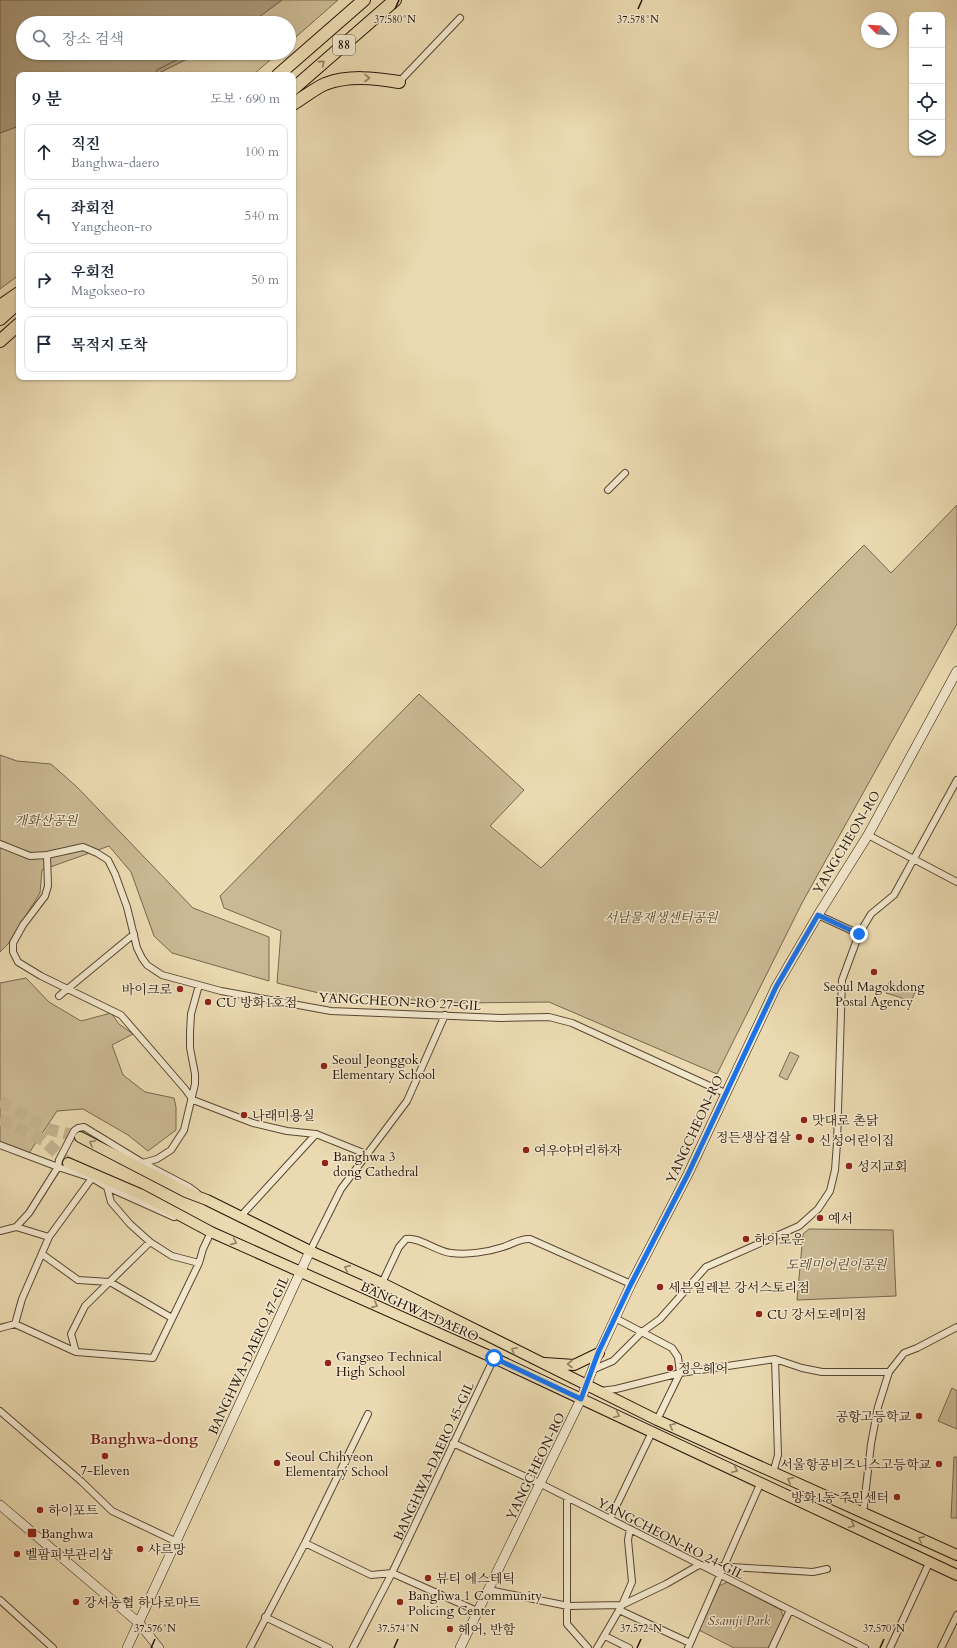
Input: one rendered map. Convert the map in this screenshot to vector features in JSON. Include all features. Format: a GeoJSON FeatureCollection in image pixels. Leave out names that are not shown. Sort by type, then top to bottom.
{"type":"FeatureCollection","features":[{"type":"Feature","properties":{"kind":"highway","name":"88"},"geometry":{"type":"LineString","coordinates":[[296,59],[364,0]]}},
{"type":"Feature","properties":{"kind":"highway","name":"88"},"geometry":{"type":"LineString","coordinates":[[296,86],[395,0]]}},
{"type":"Feature","properties":{"kind":"highway","name":"88"},"geometry":{"type":"LineString","coordinates":[[281,72],[295,60]]}},
{"type":"Feature","properties":{"kind":"highway"},"geometry":{"type":"LineString","coordinates":[[296,102],[324,85],[343,79],[370,77],[399,82]]}},
{"type":"Feature","properties":{"kind":"highway"},"geometry":{"type":"LineString","coordinates":[[0,306],[16,295]]}},
{"type":"Feature","properties":{"kind":"highway"},"geometry":{"type":"LineString","coordinates":[[0,319],[16,305]]}},
{"type":"Feature","properties":{"kind":"highway"},"geometry":{"type":"LineString","coordinates":[[0,341],[16,327]]}},
{"type":"Feature","properties":{"kind":"main road","name":"YANGCHEON-RO"},"geometry":{"type":"LineString","coordinates":[[460,1648],[581,1399],[598,1353],[631,1284],[688,1174],[776,987],[818,915],[868,835],[955,681],[957,671]]}},
{"type":"Feature","properties":{"kind":"main road","name":"BANGHWA-DAERO"},"geometry":{"type":"LineString","coordinates":[[80,1137],[186,1192],[207,1200],[310,1251],[382,1283],[657,1420],[957,1555]]}},
{"type":"Feature","properties":{"kind":"main road","name":"BANGHWA-DAERO"},"geometry":{"type":"LineString","coordinates":[[68,1163],[140,1194],[198,1226],[494,1358],[930,1561],[957,1575]]}},
{"type":"Feature","properties":{"kind":"main road","name":"BANGHWA-DAERO 47-GIL"},"geometry":{"type":"LineString","coordinates":[[127,1648],[310,1251]]}},
{"type":"Feature","properties":{"kind":"main road"},"geometry":{"type":"LineString","coordinates":[[539,1362],[574,1365],[598,1353]]}},
{"type":"Feature","properties":{"kind":"main road"},"geometry":{"type":"LineString","coordinates":[[0,1505],[139,1623],[159,1648]]}},
{"type":"Feature","properties":{"kind":"street"},"geometry":{"type":"LineString","coordinates":[[399,82],[460,18]]}},
{"type":"Feature","properties":{"kind":"street"},"geometry":{"type":"LineString","coordinates":[[608,490],[625,473]]}},
{"type":"Feature","properties":{"kind":"street"},"geometry":{"type":"LineString","coordinates":[[592,1370],[613,1361],[642,1332],[660,1319],[706,1267],[799,1226],[818,1209],[830,1192],[835,1170],[837,1143],[842,980],[859,934],[871,914],[894,895],[957,780]]}},
{"type":"Feature","properties":{"kind":"street"},"geometry":{"type":"LineString","coordinates":[[868,835],[957,882]]}},
{"type":"Feature","properties":{"kind":"street","name":"YANGCHEON-RO 27-GIL"},"geometry":{"type":"LineString","coordinates":[[0,844],[30,856],[47,855],[83,847],[108,860],[127,906],[137,948],[146,965],[162,974],[222,991],[331,1011],[501,1018],[549,1017],[572,1023],[725,1093]]}},
{"type":"Feature","properties":{"kind":"street"},"geometry":{"type":"LineString","coordinates":[[47,855],[48,886],[45,896],[22,925],[13,943],[13,952],[18,962],[121,1015],[185,1088],[193,1100],[253,1123],[287,1131],[316,1134],[366,1154]]}},
{"type":"Feature","properties":{"kind":"street"},"geometry":{"type":"LineString","coordinates":[[818,915],[859,934]]}},
{"type":"Feature","properties":{"kind":"street"},"geometry":{"type":"LineString","coordinates":[[59,996],[134,934]]}},
{"type":"Feature","properties":{"kind":"street"},"geometry":{"type":"LineString","coordinates":[[143,1163],[157,1159],[171,1150],[184,1130],[196,1084],[190,1048],[190,1032],[191,1014],[199,985]]}},
{"type":"Feature","properties":{"kind":"street"},"geometry":{"type":"LineString","coordinates":[[310,1251],[341,1189],[407,1101],[445,1015]]}},
{"type":"Feature","properties":{"kind":"street"},"geometry":{"type":"LineString","coordinates":[[16,1227],[29,1213],[58,1167],[59,1160],[74,1131],[78,1128],[84,1127],[143,1163],[189,1187],[207,1200]]}},
{"type":"Feature","properties":{"kind":"street"},"geometry":{"type":"LineString","coordinates":[[240,1217],[316,1134]]}},
{"type":"Feature","properties":{"kind":"street"},"geometry":{"type":"LineString","coordinates":[[0,1145],[92,1178],[107,1187],[170,1216],[198,1226]]}},
{"type":"Feature","properties":{"kind":"street"},"geometry":{"type":"LineString","coordinates":[[15,1324],[22,1299],[49,1237],[92,1178]]}},
{"type":"Feature","properties":{"kind":"street"},"geometry":{"type":"LineString","coordinates":[[107,1187],[111,1202],[130,1224],[150,1242],[172,1256],[199,1263]]}},
{"type":"Feature","properties":{"kind":"street"},"geometry":{"type":"LineString","coordinates":[[0,1231],[16,1227],[49,1237]]}},
{"type":"Feature","properties":{"kind":"street"},"geometry":{"type":"LineString","coordinates":[[0,1328],[15,1324],[76,1352],[153,1358],[199,1263],[203,1249],[211,1232]]}},
{"type":"Feature","properties":{"kind":"street"},"geometry":{"type":"LineString","coordinates":[[382,1283],[399,1247],[406,1239],[414,1239],[446,1253],[456,1254],[493,1249],[524,1238],[530,1239],[631,1284]]}},
{"type":"Feature","properties":{"kind":"street"},"geometry":{"type":"LineString","coordinates":[[76,1352],[71,1334],[85,1306],[150,1242]]}},
{"type":"Feature","properties":{"kind":"street"},"geometry":{"type":"LineString","coordinates":[[42,1254],[78,1280],[110,1282],[172,1318]]}},
{"type":"Feature","properties":{"kind":"street"},"geometry":{"type":"LineString","coordinates":[[615,1318],[672,1348],[678,1357],[680,1373],[657,1420]]}},
{"type":"Feature","properties":{"kind":"street"},"geometry":{"type":"LineString","coordinates":[[863,1514],[875,1422],[889,1372],[904,1353],[957,1328]]}},
{"type":"Feature","properties":{"kind":"street","name":"BANGHWA-DAERO 45-GIL"},"geometry":{"type":"LineString","coordinates":[[353,1648],[392,1574],[494,1358]]}},
{"type":"Feature","properties":{"kind":"street"},"geometry":{"type":"LineString","coordinates":[[599,1391],[616,1389],[680,1373],[775,1359],[802,1368],[822,1372],[889,1372]]}},
{"type":"Feature","properties":{"kind":"street"},"geometry":{"type":"LineString","coordinates":[[773,1473],[778,1455],[775,1359]]}},
{"type":"Feature","properties":{"kind":"street"},"geometry":{"type":"LineString","coordinates":[[0,1411],[81,1481],[112,1511],[177,1542]]}},
{"type":"Feature","properties":{"kind":"street"},"geometry":{"type":"LineString","coordinates":[[250,1648],[305,1543],[368,1414]]}},
{"type":"Feature","properties":{"kind":"street"},"geometry":{"type":"LineString","coordinates":[[610,1519],[652,1432]]}},
{"type":"Feature","properties":{"kind":"street","name":"YANGCHEON-RO 24-GIL"},"geometry":{"type":"LineString","coordinates":[[453,1443],[541,1484],[865,1648]]}},
{"type":"Feature","properties":{"kind":"street"},"geometry":{"type":"LineString","coordinates":[[489,1590],[568,1606],[620,1608],[689,1646],[761,1482]]}},
{"type":"Feature","properties":{"kind":"street"},"geometry":{"type":"LineString","coordinates":[[567,1498],[567,1624],[588,1648]]}},
{"type":"Feature","properties":{"kind":"street"},"geometry":{"type":"LineString","coordinates":[[597,1648],[620,1608],[632,1582],[628,1540],[630,1529]]}},
{"type":"Feature","properties":{"kind":"street"},"geometry":{"type":"LineString","coordinates":[[305,1543],[371,1575],[392,1574],[477,1611]]}},
{"type":"Feature","properties":{"kind":"street"},"geometry":{"type":"LineString","coordinates":[[890,1648],[930,1561]]}},
{"type":"Feature","properties":{"kind":"street"},"geometry":{"type":"LineString","coordinates":[[620,1608],[700,1564],[813,1572],[827,1570]]}},
{"type":"Feature","properties":{"kind":"street"},"geometry":{"type":"LineString","coordinates":[[0,1600],[53,1648]]}},
{"type":"Feature","properties":{"kind":"street"},"geometry":{"type":"LineString","coordinates":[[772,1648],[790,1610]]}},
{"type":"Feature","properties":{"kind":"street"},"geometry":{"type":"LineString","coordinates":[[941,1648],[957,1615]]}},
{"type":"Feature","properties":{"kind":"street"},"geometry":{"type":"LineString","coordinates":[[265,1617],[329,1648]]}},
{"type":"Feature","properties":{"kind":"street"},"geometry":{"type":"LineString","coordinates":[[605,1636],[630,1648]]}},
{"type":"Feature","properties":{"kind":"green space"},"geometry":{"type":"Polygon","coordinates":[[[282,0],[338,0],[296,37],[296,16],[260,16],[282,0]]]}},
{"type":"Feature","properties":{"kind":"green space"},"geometry":{"type":"Polygon","coordinates":[[[185,60],[270,60],[256,72],[161,72],[185,60]]]}},
{"type":"Feature","properties":{"kind":"green space"},"geometry":{"type":"Polygon","coordinates":[[[16,127],[16,277],[0,289],[0,133],[16,127]]]}},
{"type":"Feature","properties":{"kind":"green space","name":"서남물재생센터공원"},"geometry":{"type":"Polygon","coordinates":[[[957,505],[957,624],[802,903],[717,1074],[549,1002],[460,1003],[323,994],[277,983],[281,931],[224,908],[220,896],[419,694],[524,790],[490,826],[541,868],[864,545],[891,573],[957,505]]]}},
{"type":"Feature","properties":{"kind":"green space","name":"개화산공원"},"geometry":{"type":"Polygon","coordinates":[[[0,755],[17,761],[51,764],[77,787],[193,908],[269,937],[269,981],[172,953],[154,936],[131,872],[109,846],[42,870],[40,893],[8,944],[0,952],[0,755]]]}},
{"type":"Feature","properties":{"kind":"green space"},"geometry":{"type":"Polygon","coordinates":[[[26,978],[49,1002],[81,1021],[111,1013],[119,1024],[133,1034],[112,1045],[123,1075],[145,1092],[174,1098],[176,1107],[176,1130],[148,1151],[128,1135],[83,1109],[57,1111],[29,1153],[0,1143],[0,983],[26,978]]]}},
{"type":"Feature","properties":{"kind":"green space"},"geometry":{"type":"Polygon","coordinates":[[[889,982],[915,992],[911,1002],[886,993],[889,982]]]}},
{"type":"Feature","properties":{"kind":"green space"},"geometry":{"type":"Polygon","coordinates":[[[790,1052],[799,1056],[787,1080],[779,1076],[790,1052]]]}},
{"type":"Feature","properties":{"kind":"green space","name":"도레미어린이공원"},"geometry":{"type":"Polygon","coordinates":[[[809,1229],[893,1230],[896,1296],[797,1300],[803,1234],[809,1229]]]}},
{"type":"Feature","properties":{"kind":"green space"},"geometry":{"type":"Polygon","coordinates":[[[952,1388],[957,1391],[957,1429],[938,1421],[952,1388]]]}},
{"type":"Feature","properties":{"kind":"green space"},"geometry":{"type":"Polygon","coordinates":[[[954,1457],[957,1457],[957,1518],[951,1518],[954,1457]]]}},
{"type":"Feature","properties":{"kind":"green space","name":"Ssamji Park"},"geometry":{"type":"Polygon","coordinates":[[[727,1582],[781,1610],[784,1619],[769,1648],[734,1648],[699,1630],[719,1586],[727,1582]]]}},
{"type":"Feature","properties":{"kind":"water"},"geometry":{"type":"Polygon","coordinates":[[[0,0],[282,0],[260,16],[16,16],[16,60],[185,60],[161,72],[16,72],[16,127],[0,133],[0,0]]]}},
{"type":"Feature","properties":{"kind":"tunnel"},"geometry":{"type":"LineString","coordinates":[[0,1101],[48,1129],[80,1137]]}},
{"type":"Feature","properties":{"kind":"tunnel"},"geometry":{"type":"LineString","coordinates":[[0,1119],[43,1140],[68,1163]]}},
{"type":"Feature","properties":{"kind":"place","name":"Seoul Magokdong Postal Agency"},"geometry":{"type":"Point","coordinates":[874,972]}},
{"type":"Feature","properties":{"kind":"place","name":"바이크로"},"geometry":{"type":"Point","coordinates":[180,989]}},
{"type":"Feature","properties":{"kind":"place","name":"CU 방화1호점"},"geometry":{"type":"Point","coordinates":[208,1002]}},
{"type":"Feature","properties":{"kind":"place","name":"Seoul Jeonggok Elementary School"},"geometry":{"type":"Point","coordinates":[324,1066]}},
{"type":"Feature","properties":{"kind":"place","name":"나래미용실"},"geometry":{"type":"Point","coordinates":[244,1115]}},
{"type":"Feature","properties":{"kind":"place","name":"맛대로 촌닭"},"geometry":{"type":"Point","coordinates":[804,1120]}},
{"type":"Feature","properties":{"kind":"place","name":"정든생삼겹살"},"geometry":{"type":"Point","coordinates":[799,1137]}},
{"type":"Feature","properties":{"kind":"place","name":"신성어린이집"},"geometry":{"type":"Point","coordinates":[811,1140]}},
{"type":"Feature","properties":{"kind":"place","name":"여우야머리하자"},"geometry":{"type":"Point","coordinates":[526,1150]}},
{"type":"Feature","properties":{"kind":"place","name":"Banghwa 3 dong Cathedral"},"geometry":{"type":"Point","coordinates":[325,1163]}},
{"type":"Feature","properties":{"kind":"place","name":"성지교회"},"geometry":{"type":"Point","coordinates":[849,1166]}},
{"type":"Feature","properties":{"kind":"place","name":"예서"},"geometry":{"type":"Point","coordinates":[820,1218]}},
{"type":"Feature","properties":{"kind":"place","name":"하이로운"},"geometry":{"type":"Point","coordinates":[746,1239]}},
{"type":"Feature","properties":{"kind":"place","name":"세븐일레븐 강서스토리점"},"geometry":{"type":"Point","coordinates":[660,1287]}},
{"type":"Feature","properties":{"kind":"place","name":"CU 강서도레미점"},"geometry":{"type":"Point","coordinates":[759,1314]}},
{"type":"Feature","properties":{"kind":"place","name":"Gangseo Technical High School"},"geometry":{"type":"Point","coordinates":[328,1363]}},
{"type":"Feature","properties":{"kind":"place","name":"정은헤어"},"geometry":{"type":"Point","coordinates":[670,1368]}},
{"type":"Feature","properties":{"kind":"place","name":"공항고등학교"},"geometry":{"type":"Point","coordinates":[919,1416]}},
{"type":"Feature","properties":{"kind":"place","name":"7-Eleven"},"geometry":{"type":"Point","coordinates":[105,1456]}},
{"type":"Feature","properties":{"kind":"place","name":"Seoul Chihyeon Elementary School"},"geometry":{"type":"Point","coordinates":[277,1463]}},
{"type":"Feature","properties":{"kind":"place","name":"서울항공비즈니스고등학교"},"geometry":{"type":"Point","coordinates":[939,1464]}},
{"type":"Feature","properties":{"kind":"place","name":"방화1동 주민센터"},"geometry":{"type":"Point","coordinates":[897,1497]}},
{"type":"Feature","properties":{"kind":"place","name":"하이포트"},"geometry":{"type":"Point","coordinates":[40,1510]}},
{"type":"Feature","properties":{"kind":"place","name":"Banghwa"},"geometry":{"type":"Point","coordinates":[32,1533]}},
{"type":"Feature","properties":{"kind":"place","name":"샤르망"},"geometry":{"type":"Point","coordinates":[140,1549]}},
{"type":"Feature","properties":{"kind":"place","name":"벨팜피부관리샵"},"geometry":{"type":"Point","coordinates":[17,1554]}},
{"type":"Feature","properties":{"kind":"place","name":"뷰티 에스테틱"},"geometry":{"type":"Point","coordinates":[428,1578]}},
{"type":"Feature","properties":{"kind":"place","name":"강서농협 하나로마트"},"geometry":{"type":"Point","coordinates":[76,1602]}},
{"type":"Feature","properties":{"kind":"place","name":"Banghwa 1 Community Policing Center"},"geometry":{"type":"Point","coordinates":[400,1602]}},
{"type":"Feature","properties":{"kind":"place","name":"헤어, 반함"},"geometry":{"type":"Point","coordinates":[450,1629]}},
{"type":"Feature","properties":{"kind":"district","name":"Banghwa-dong"},"geometry":{"type":"Point","coordinates":[144,1439]}},
{"type":"Feature","properties":{"kind":"route"},"geometry":{"type":"LineString","coordinates":[[494,1358],[581,1399],[598,1353],[631,1284],[688,1174],[776,987],[818,915],[859,934]]}}]}
